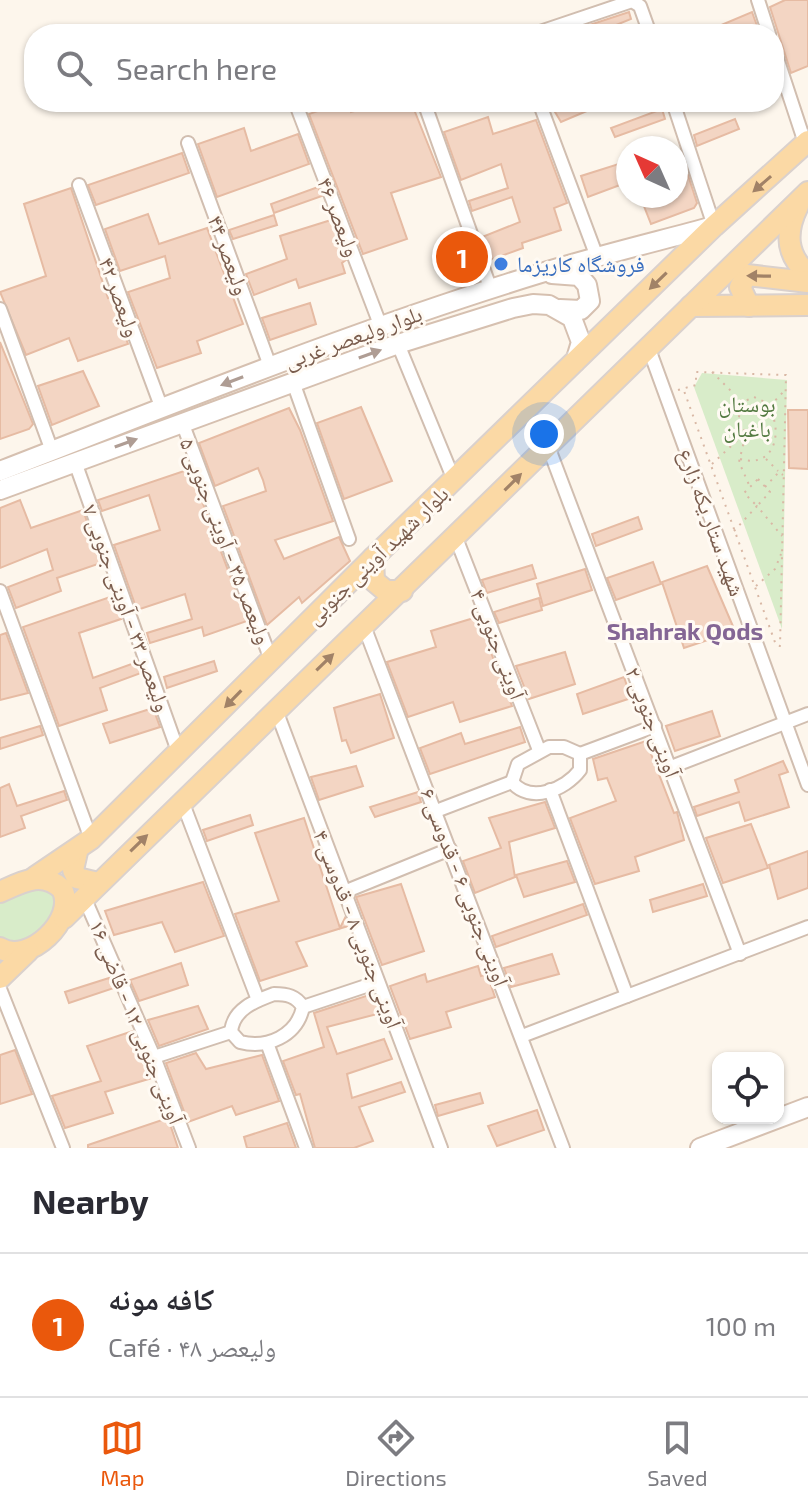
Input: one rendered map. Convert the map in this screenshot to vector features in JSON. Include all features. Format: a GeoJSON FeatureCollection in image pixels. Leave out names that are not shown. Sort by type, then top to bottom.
{"type":"FeatureCollection","features":[{"type":"Feature","properties":{"kind":"main road","name":"بلوار شهید آوینی جنوبی"},"geometry":{"type":"LineString","coordinates":[[0,892],[35,877],[84,846],[373,558],[714,226],[807,142]]}},
{"type":"Feature","properties":{"kind":"main road","name":"بلوار شهید آوینی جنوبی"},"geometry":{"type":"LineString","coordinates":[[28,951],[402,591],[805,195]]}},
{"type":"Feature","properties":{"kind":"main road"},"geometry":{"type":"LineString","coordinates":[[805,195],[791,225],[790,249],[796,264],[808,274]]}},
{"type":"Feature","properties":{"kind":"main road","name":"بلوار ولیعصر غربی"},"geometry":{"type":"LineString","coordinates":[[0,471],[270,366],[381,327],[536,274],[714,226]]}},
{"type":"Feature","properties":{"kind":"main road"},"geometry":{"type":"LineString","coordinates":[[536,274],[571,274],[579,276],[587,285],[590,301],[581,310],[557,309]]}},
{"type":"Feature","properties":{"kind":"main road"},"geometry":{"type":"LineString","coordinates":[[749,306],[740,287],[747,275],[808,282]]}},
{"type":"Feature","properties":{"kind":"main road","name":"بلوار ولیعصر غربی"},"geometry":{"type":"LineString","coordinates":[[0,490],[398,344],[513,308],[533,304],[557,309]]}},
{"type":"Feature","properties":{"kind":"main road"},"geometry":{"type":"LineString","coordinates":[[691,306],[808,305]]}},
{"type":"Feature","properties":{"kind":"main road"},"geometry":{"type":"LineString","coordinates":[[557,309],[572,318],[581,334],[581,349],[575,362]]}},
{"type":"Feature","properties":{"kind":"main road"},"geometry":{"type":"LineString","coordinates":[[373,558],[374,581],[386,591],[402,591]]}},
{"type":"Feature","properties":{"kind":"main road"},"geometry":{"type":"LineString","coordinates":[[84,846],[73,870],[91,890]]}},
{"type":"Feature","properties":{"kind":"main road"},"geometry":{"type":"LineString","coordinates":[[35,877],[47,879],[62,889],[67,906],[64,918]]}},
{"type":"Feature","properties":{"kind":"main road"},"geometry":{"type":"LineString","coordinates":[[0,948],[16,953],[28,951]]}},
{"type":"Feature","properties":{"kind":"main road"},"geometry":{"type":"LineString","coordinates":[[0,978],[28,951]]}},
{"type":"Feature","properties":{"kind":"main road"},"geometry":{"type":"LineString","coordinates":[[700,1148],[730,1143],[808,1107]]}},
{"type":"Feature","properties":{"kind":"street"},"geometry":{"type":"LineString","coordinates":[[758,0],[766,24]]}},
{"type":"Feature","properties":{"kind":"street"},"geometry":{"type":"LineString","coordinates":[[566,24],[637,2],[646,24]]}},
{"type":"Feature","properties":{"kind":"street"},"geometry":{"type":"LineString","coordinates":[[784,77],[807,142]]}},
{"type":"Feature","properties":{"kind":"street","name":"ولیعصر ۴۶"},"geometry":{"type":"LineString","coordinates":[[299,112],[381,327]]}},
{"type":"Feature","properties":{"kind":"street"},"geometry":{"type":"LineString","coordinates":[[428,112],[491,290]]}},
{"type":"Feature","properties":{"kind":"street"},"geometry":{"type":"LineString","coordinates":[[543,112],[597,257]]}},
{"type":"Feature","properties":{"kind":"street"},"geometry":{"type":"LineString","coordinates":[[676,112],[714,226]]}},
{"type":"Feature","properties":{"kind":"street","name":"ولیعصر ۴۴"},"geometry":{"type":"LineString","coordinates":[[188,143],[270,366]]}},
{"type":"Feature","properties":{"kind":"street","name":"ولیعصر ۴۲"},"geometry":{"type":"LineString","coordinates":[[79,185],[162,409]]}},
{"type":"Feature","properties":{"kind":"street"},"geometry":{"type":"LineString","coordinates":[[0,309],[52,451]]}},
{"type":"Feature","properties":{"kind":"street"},"geometry":{"type":"LineString","coordinates":[[398,344],[454,480]]}},
{"type":"Feature","properties":{"kind":"street","name":"شهید ستار یکه زارع"},"geometry":{"type":"LineString","coordinates":[[649,349],[808,785]]}},
{"type":"Feature","properties":{"kind":"street"},"geometry":{"type":"LineString","coordinates":[[293,382],[349,539]]}},
{"type":"Feature","properties":{"kind":"street","name":"ولیعصر ۳۵ - آوینی جنوبی ۵"},"geometry":{"type":"LineString","coordinates":[[182,422],[271,660]]}},
{"type":"Feature","properties":{"kind":"street","name":"آوینی جنوبی ۲"},"geometry":{"type":"LineString","coordinates":[[548,446],[740,954]]}},
{"type":"Feature","properties":{"kind":"street","name":"ولیعصر ۳۳ - آوینی جنوبی ۷"},"geometry":{"type":"LineString","coordinates":[[75,462],[179,754]]}},
{"type":"Feature","properties":{"kind":"street","name":"آوینی جنوبی ۴"},"geometry":{"type":"LineString","coordinates":[[456,538],[539,750]]}},
{"type":"Feature","properties":{"kind":"street"},"geometry":{"type":"LineString","coordinates":[[0,591],[84,846]]}},
{"type":"Feature","properties":{"kind":"street","name":"آوینی جنوبی ۶ - قدوسی ۶"},"geometry":{"type":"LineString","coordinates":[[364,626],[563,1148]]}},
{"type":"Feature","properties":{"kind":"street","name":"آوینی جنوبی ۸ - قدوسی ۴"},"geometry":{"type":"LineString","coordinates":[[276,710],[441,1148]]}},
{"type":"Feature","properties":{"kind":"street"},"geometry":{"type":"LineString","coordinates":[[671,767],[808,714]]}},
{"type":"Feature","properties":{"kind":"street"},"geometry":{"type":"LineString","coordinates":[[512,782],[518,764],[539,750],[564,747],[580,754],[655,726]]}},
{"type":"Feature","properties":{"kind":"street"},"geometry":{"type":"LineString","coordinates":[[512,782],[519,791],[528,794],[550,790],[575,777],[582,764],[580,754]]}},
{"type":"Feature","properties":{"kind":"street"},"geometry":{"type":"LineString","coordinates":[[436,811],[512,782]]}},
{"type":"Feature","properties":{"kind":"street"},"geometry":{"type":"LineString","coordinates":[[550,790],[627,996]]}},
{"type":"Feature","properties":{"kind":"street"},"geometry":{"type":"LineString","coordinates":[[182,801],[258,1000]]}},
{"type":"Feature","properties":{"kind":"street"},"geometry":{"type":"LineString","coordinates":[[344,892],[450,849]]}},
{"type":"Feature","properties":{"kind":"street","name":"آوینی جنوبی ۱۲ - قاضی ۱۶"},"geometry":{"type":"LineString","coordinates":[[91,890],[189,1148]]}},
{"type":"Feature","properties":{"kind":"street"},"geometry":{"type":"LineString","coordinates":[[522,1036],[808,927]]}},
{"type":"Feature","properties":{"kind":"street"},"geometry":{"type":"LineString","coordinates":[[303,1007],[378,982]]}},
{"type":"Feature","properties":{"kind":"street"},"geometry":{"type":"LineString","coordinates":[[0,989],[63,1148]]}},
{"type":"Feature","properties":{"kind":"street"},"geometry":{"type":"LineString","coordinates":[[231,1032],[237,1014],[258,1000],[285,994],[303,1007]]}},
{"type":"Feature","properties":{"kind":"street"},"geometry":{"type":"LineString","coordinates":[[231,1032],[240,1042],[267,1043],[291,1030],[301,1019],[303,1007]]}},
{"type":"Feature","properties":{"kind":"street"},"geometry":{"type":"LineString","coordinates":[[154,1057],[231,1032]]}},
{"type":"Feature","properties":{"kind":"street"},"geometry":{"type":"LineString","coordinates":[[267,1043],[306,1148]]}},
{"type":"Feature","properties":{"kind":"path"},"geometry":{"type":"LineString","coordinates":[[696,372],[712,372],[786,375],[780,646],[776,645],[683,388],[696,385],[696,372]]}},
{"type":"Feature","properties":{"kind":"path"},"geometry":{"type":"LineString","coordinates":[[712,372],[742,402]]}},
{"type":"Feature","properties":{"kind":"path"},"geometry":{"type":"LineString","coordinates":[[769,407],[785,390]]}},
{"type":"Feature","properties":{"kind":"path"},"geometry":{"type":"LineString","coordinates":[[739,459],[751,462],[765,458],[774,445],[776,430],[769,407],[754,397],[742,402]]}},
{"type":"Feature","properties":{"kind":"path"},"geometry":{"type":"LineString","coordinates":[[742,402],[738,422],[746,433]]}},
{"type":"Feature","properties":{"kind":"path"},"geometry":{"type":"LineString","coordinates":[[711,465],[746,433]]}},
{"type":"Feature","properties":{"kind":"path"},"geometry":{"type":"LineString","coordinates":[[746,433],[739,459],[743,476],[750,487]]}},
{"type":"Feature","properties":{"kind":"path"},"geometry":{"type":"LineString","coordinates":[[765,458],[784,476]]}},
{"type":"Feature","properties":{"kind":"path"},"geometry":{"type":"LineString","coordinates":[[765,487],[779,472]]}},
{"type":"Feature","properties":{"kind":"path"},"geometry":{"type":"LineString","coordinates":[[718,537],[734,531],[757,506],[770,492],[758,479],[744,493],[757,506],[782,537]]}},
{"type":"Feature","properties":{"kind":"path"},"geometry":{"type":"LineString","coordinates":[[755,587],[775,569],[782,549]]}},
{"type":"Feature","properties":{"kind":"green space","name":"بوستان باغبان"},"geometry":{"type":"Polygon","coordinates":[[[702,373],[787,380],[782,629],[694,387],[702,373]]]}},
{"type":"Feature","properties":{"kind":"green space"},"geometry":{"type":"Polygon","coordinates":[[[41,887],[55,897],[55,913],[29,939],[8,943],[0,938],[0,898],[41,887]]]}},
{"type":"Feature","properties":{"kind":"building"},"geometry":{"type":"Polygon","coordinates":[[[785,0],[808,0],[808,66],[791,73],[784,51],[784,24],[775,24],[770,7],[785,0]]]}},
{"type":"Feature","properties":{"kind":"building"},"geometry":{"type":"Polygon","coordinates":[[[629,12],[631,19],[619,24],[592,24],[629,12]]]}},
{"type":"Feature","properties":{"kind":"building"},"geometry":{"type":"Polygon","coordinates":[[[752,12],[756,24],[724,24],[752,12]]]}},
{"type":"Feature","properties":{"kind":"building"},"geometry":{"type":"Polygon","coordinates":[[[415,112],[441,177],[391,193],[407,239],[363,254],[309,114],[415,112]]]}},
{"type":"Feature","properties":{"kind":"building"},"geometry":{"type":"Polygon","coordinates":[[[555,112],[584,112],[561,122],[555,112]]]}},
{"type":"Feature","properties":{"kind":"building"},"geometry":{"type":"Polygon","coordinates":[[[654,112],[663,112],[665,119],[615,137],[611,128],[654,112]]]}},
{"type":"Feature","properties":{"kind":"building"},"geometry":{"type":"Polygon","coordinates":[[[488,117],[493,134],[536,120],[567,203],[554,208],[561,230],[522,243],[523,248],[490,260],[482,237],[520,222],[512,197],[472,211],[469,201],[508,188],[501,164],[461,180],[444,132],[488,117]]]}},
{"type":"Feature","properties":{"kind":"building"},"geometry":{"type":"Polygon","coordinates":[[[735,119],[739,129],[697,146],[694,135],[735,119]]]}},
{"type":"Feature","properties":{"kind":"building"},"geometry":{"type":"Polygon","coordinates":[[[244,128],[251,151],[298,134],[309,164],[217,197],[198,144],[244,128]]]}},
{"type":"Feature","properties":{"kind":"building"},"geometry":{"type":"Polygon","coordinates":[[[182,153],[189,173],[96,205],[88,185],[182,153]]]}},
{"type":"Feature","properties":{"kind":"building"},"geometry":{"type":"Polygon","coordinates":[[[616,165],[616,186],[588,197],[581,176],[616,165]]]}},
{"type":"Feature","properties":{"kind":"building"},"geometry":{"type":"Polygon","coordinates":[[[688,175],[697,203],[694,208],[651,224],[645,208],[688,208],[688,175]]]}},
{"type":"Feature","properties":{"kind":"building"},"geometry":{"type":"Polygon","coordinates":[[[318,187],[322,196],[274,213],[271,204],[318,187]]]}},
{"type":"Feature","properties":{"kind":"building"},"geometry":{"type":"Polygon","coordinates":[[[71,188],[108,298],[111,297],[128,344],[78,361],[69,338],[26,355],[0,292],[46,276],[24,204],[71,188]]]}},
{"type":"Feature","properties":{"kind":"building"},"geometry":{"type":"Polygon","coordinates":[[[148,214],[159,244],[207,228],[243,324],[197,341],[201,353],[157,368],[128,292],[170,278],[165,256],[120,271],[105,229],[148,214]]]}},
{"type":"Feature","properties":{"kind":"building"},"geometry":{"type":"Polygon","coordinates":[[[274,215],[277,225],[233,239],[229,230],[274,215]]]}},
{"type":"Feature","properties":{"kind":"building"},"geometry":{"type":"Polygon","coordinates":[[[331,220],[346,260],[342,263],[345,273],[299,288],[296,279],[254,295],[246,274],[287,259],[280,236],[331,220]]]}},
{"type":"Feature","properties":{"kind":"building"},"geometry":{"type":"Polygon","coordinates":[[[310,303],[316,324],[270,340],[262,318],[310,303]]]}},
{"type":"Feature","properties":{"kind":"building"},"geometry":{"type":"Polygon","coordinates":[[[0,342],[33,424],[29,429],[0,439],[0,342]]]}},
{"type":"Feature","properties":{"kind":"building"},"geometry":{"type":"Polygon","coordinates":[[[83,371],[99,406],[52,425],[38,386],[83,371]]]}},
{"type":"Feature","properties":{"kind":"building"},"geometry":{"type":"Polygon","coordinates":[[[361,407],[392,481],[344,499],[317,423],[361,407]]]}},
{"type":"Feature","properties":{"kind":"building"},"geometry":{"type":"Polygon","coordinates":[[[289,408],[333,521],[275,540],[284,559],[339,537],[350,561],[302,603],[299,597],[267,625],[223,506],[266,491],[263,480],[258,468],[215,486],[199,443],[289,408]]]}},
{"type":"Feature","properties":{"kind":"building"},"geometry":{"type":"Polygon","coordinates":[[[788,410],[808,410],[808,469],[789,468],[788,410]]]}},
{"type":"Feature","properties":{"kind":"building"},"geometry":{"type":"Polygon","coordinates":[[[190,469],[247,621],[204,636],[202,627],[150,643],[147,633],[192,619],[185,594],[137,610],[114,545],[160,530],[149,495],[102,511],[98,500],[190,469]]]}},
{"type":"Feature","properties":{"kind":"building"},"geometry":{"type":"Polygon","coordinates":[[[20,500],[31,528],[83,510],[101,563],[57,578],[61,591],[16,608],[8,587],[53,570],[47,549],[0,568],[0,508],[20,500]]]}},
{"type":"Feature","properties":{"kind":"building"},"geometry":{"type":"Polygon","coordinates":[[[638,517],[642,529],[596,546],[592,534],[638,517]]]}},
{"type":"Feature","properties":{"kind":"building"},"geometry":{"type":"Polygon","coordinates":[[[653,562],[661,584],[616,600],[607,578],[653,562]]]}},
{"type":"Feature","properties":{"kind":"building"},"geometry":{"type":"Polygon","coordinates":[[[532,565],[536,578],[487,593],[482,580],[532,565]]]}},
{"type":"Feature","properties":{"kind":"building"},"geometry":{"type":"Polygon","coordinates":[[[707,566],[735,631],[684,648],[662,582],[707,566]]]}},
{"type":"Feature","properties":{"kind":"building"},"geometry":{"type":"Polygon","coordinates":[[[585,569],[592,590],[543,606],[537,584],[585,569]]]}},
{"type":"Feature","properties":{"kind":"building"},"geometry":{"type":"Polygon","coordinates":[[[113,596],[121,619],[79,633],[93,678],[137,662],[141,673],[100,688],[107,710],[59,726],[23,627],[113,596]]]}},
{"type":"Feature","properties":{"kind":"building"},"geometry":{"type":"Polygon","coordinates":[[[539,598],[542,610],[499,623],[494,612],[539,598]]]}},
{"type":"Feature","properties":{"kind":"building"},"geometry":{"type":"Polygon","coordinates":[[[477,617],[512,706],[460,722],[453,702],[408,717],[387,662],[436,647],[431,631],[477,617]]]}},
{"type":"Feature","properties":{"kind":"building"},"geometry":{"type":"Polygon","coordinates":[[[6,633],[28,693],[0,700],[0,635],[6,633]]]}},
{"type":"Feature","properties":{"kind":"building"},"geometry":{"type":"Polygon","coordinates":[[[565,652],[575,684],[529,699],[516,666],[565,652]]]}},
{"type":"Feature","properties":{"kind":"building"},"geometry":{"type":"Polygon","coordinates":[[[214,661],[217,671],[167,688],[164,677],[214,661]]]}},
{"type":"Feature","properties":{"kind":"building"},"geometry":{"type":"Polygon","coordinates":[[[624,677],[631,698],[583,714],[577,694],[624,677]]]}},
{"type":"Feature","properties":{"kind":"building"},"geometry":{"type":"Polygon","coordinates":[[[380,694],[394,738],[351,753],[346,740],[342,741],[334,708],[380,694]]]}},
{"type":"Feature","properties":{"kind":"building"},"geometry":{"type":"Polygon","coordinates":[[[153,708],[160,727],[110,743],[103,724],[153,708]]]}},
{"type":"Feature","properties":{"kind":"building"},"geometry":{"type":"Polygon","coordinates":[[[712,711],[720,736],[675,751],[666,726],[712,711]]]}},
{"type":"Feature","properties":{"kind":"building"},"geometry":{"type":"Polygon","coordinates":[[[40,726],[43,735],[0,749],[0,738],[40,726]]]}},
{"type":"Feature","properties":{"kind":"building"},"geometry":{"type":"Polygon","coordinates":[[[520,727],[525,742],[430,774],[420,748],[461,733],[465,744],[520,727]]]}},
{"type":"Feature","properties":{"kind":"building"},"geometry":{"type":"Polygon","coordinates":[[[646,741],[674,813],[677,812],[684,840],[635,857],[639,871],[595,884],[570,818],[616,801],[607,778],[598,780],[593,759],[646,741]]]}},
{"type":"Feature","properties":{"kind":"building"},"geometry":{"type":"Polygon","coordinates":[[[783,761],[788,772],[779,775],[789,807],[745,821],[739,802],[697,816],[694,807],[739,792],[735,780],[783,761]]]}},
{"type":"Feature","properties":{"kind":"building"},"geometry":{"type":"Polygon","coordinates":[[[356,766],[363,786],[319,800],[311,777],[356,766]]]}},
{"type":"Feature","properties":{"kind":"building"},"geometry":{"type":"Polygon","coordinates":[[[9,784],[17,806],[64,791],[67,800],[21,816],[25,828],[0,837],[0,788],[9,784]]]}},
{"type":"Feature","properties":{"kind":"building"},"geometry":{"type":"Polygon","coordinates":[[[418,792],[421,802],[375,817],[370,807],[418,792]]]}},
{"type":"Feature","properties":{"kind":"building"},"geometry":{"type":"Polygon","coordinates":[[[545,802],[555,828],[509,842],[515,877],[475,893],[463,861],[501,848],[489,818],[545,802]]]}},
{"type":"Feature","properties":{"kind":"building"},"geometry":{"type":"Polygon","coordinates":[[[250,815],[253,825],[207,841],[203,830],[250,815]]]}},
{"type":"Feature","properties":{"kind":"building"},"geometry":{"type":"Polygon","coordinates":[[[304,818],[340,928],[345,918],[348,926],[296,942],[307,966],[260,981],[235,914],[279,901],[255,833],[304,818]]]}},
{"type":"Feature","properties":{"kind":"building"},"geometry":{"type":"Polygon","coordinates":[[[751,824],[768,868],[723,883],[706,838],[751,824]]]}},
{"type":"Feature","properties":{"kind":"building"},"geometry":{"type":"Polygon","coordinates":[[[808,851],[808,888],[778,899],[769,865],[808,851]]]}},
{"type":"Feature","properties":{"kind":"building"},"geometry":{"type":"Polygon","coordinates":[[[567,861],[575,882],[524,897],[516,875],[567,861]]]}},
{"type":"Feature","properties":{"kind":"building"},"geometry":{"type":"Polygon","coordinates":[[[203,882],[224,936],[175,952],[162,922],[114,935],[105,911],[203,882]]]}},
{"type":"Feature","properties":{"kind":"building"},"geometry":{"type":"Polygon","coordinates":[[[401,884],[424,951],[382,965],[356,897],[401,884]]]}},
{"type":"Feature","properties":{"kind":"building"},"geometry":{"type":"Polygon","coordinates":[[[703,884],[707,896],[653,912],[650,900],[703,884]]]}},
{"type":"Feature","properties":{"kind":"building"},"geometry":{"type":"Polygon","coordinates":[[[583,904],[587,915],[496,947],[492,936],[583,904]]]}},
{"type":"Feature","properties":{"kind":"building"},"geometry":{"type":"Polygon","coordinates":[[[552,954],[559,974],[511,987],[504,968],[552,954]]]}},
{"type":"Feature","properties":{"kind":"building"},"geometry":{"type":"Polygon","coordinates":[[[181,963],[188,985],[139,1001],[130,980],[181,963]]]}},
{"type":"Feature","properties":{"kind":"building"},"geometry":{"type":"Polygon","coordinates":[[[478,966],[481,976],[487,974],[495,997],[446,1012],[451,1027],[410,1039],[390,986],[425,974],[427,982],[478,966]]]}},
{"type":"Feature","properties":{"kind":"building"},"geometry":{"type":"Polygon","coordinates":[[[109,978],[114,988],[69,1003],[65,992],[109,978]]]}},
{"type":"Feature","properties":{"kind":"building"},"geometry":{"type":"Polygon","coordinates":[[[366,996],[376,1001],[381,1013],[327,1027],[337,1054],[384,1039],[392,1059],[347,1074],[352,1098],[401,1082],[405,1092],[359,1107],[373,1141],[354,1148],[315,1148],[300,1094],[296,1095],[283,1061],[324,1047],[314,1013],[366,996]]]}},
{"type":"Feature","properties":{"kind":"building"},"geometry":{"type":"Polygon","coordinates":[[[198,1006],[208,1029],[159,1046],[148,1020],[198,1006]]]}},
{"type":"Feature","properties":{"kind":"building"},"geometry":{"type":"Polygon","coordinates":[[[133,1031],[152,1078],[105,1092],[113,1113],[65,1128],[52,1096],[101,1081],[87,1046],[133,1031]]]}},
{"type":"Feature","properties":{"kind":"building"},"geometry":{"type":"Polygon","coordinates":[[[15,1050],[32,1094],[0,1104],[0,1055],[15,1050]]]}},
{"type":"Feature","properties":{"kind":"building"},"geometry":{"type":"Polygon","coordinates":[[[196,1053],[206,1069],[262,1055],[279,1101],[236,1115],[232,1106],[188,1122],[166,1063],[196,1053]]]}},
{"type":"Feature","properties":{"kind":"building"},"geometry":{"type":"Polygon","coordinates":[[[480,1093],[483,1103],[438,1116],[435,1105],[480,1093]]]}},
{"type":"Feature","properties":{"kind":"building"},"geometry":{"type":"Polygon","coordinates":[[[537,1110],[544,1130],[497,1146],[488,1126],[537,1110]]]}},
{"type":"Feature","properties":{"kind":"building"},"geometry":{"type":"Polygon","coordinates":[[[168,1118],[178,1148],[88,1148],[88,1145],[168,1118]]]}},
{"type":"Feature","properties":{"kind":"building"},"geometry":{"type":"Polygon","coordinates":[[[287,1123],[296,1148],[247,1148],[244,1137],[287,1123]]]}},
{"type":"Feature","properties":{"kind":"place","name":"کافه مونه"},"geometry":{"type":"Point","coordinates":[462,257]}},
{"type":"Feature","properties":{"kind":"place","name":"فروشگاه کاریزما"},"geometry":{"type":"Point","coordinates":[501,264]}},
{"type":"Feature","properties":{"kind":"district","name":"Shahrak Qods"},"geometry":{"type":"Point","coordinates":[685,632]}}]}
